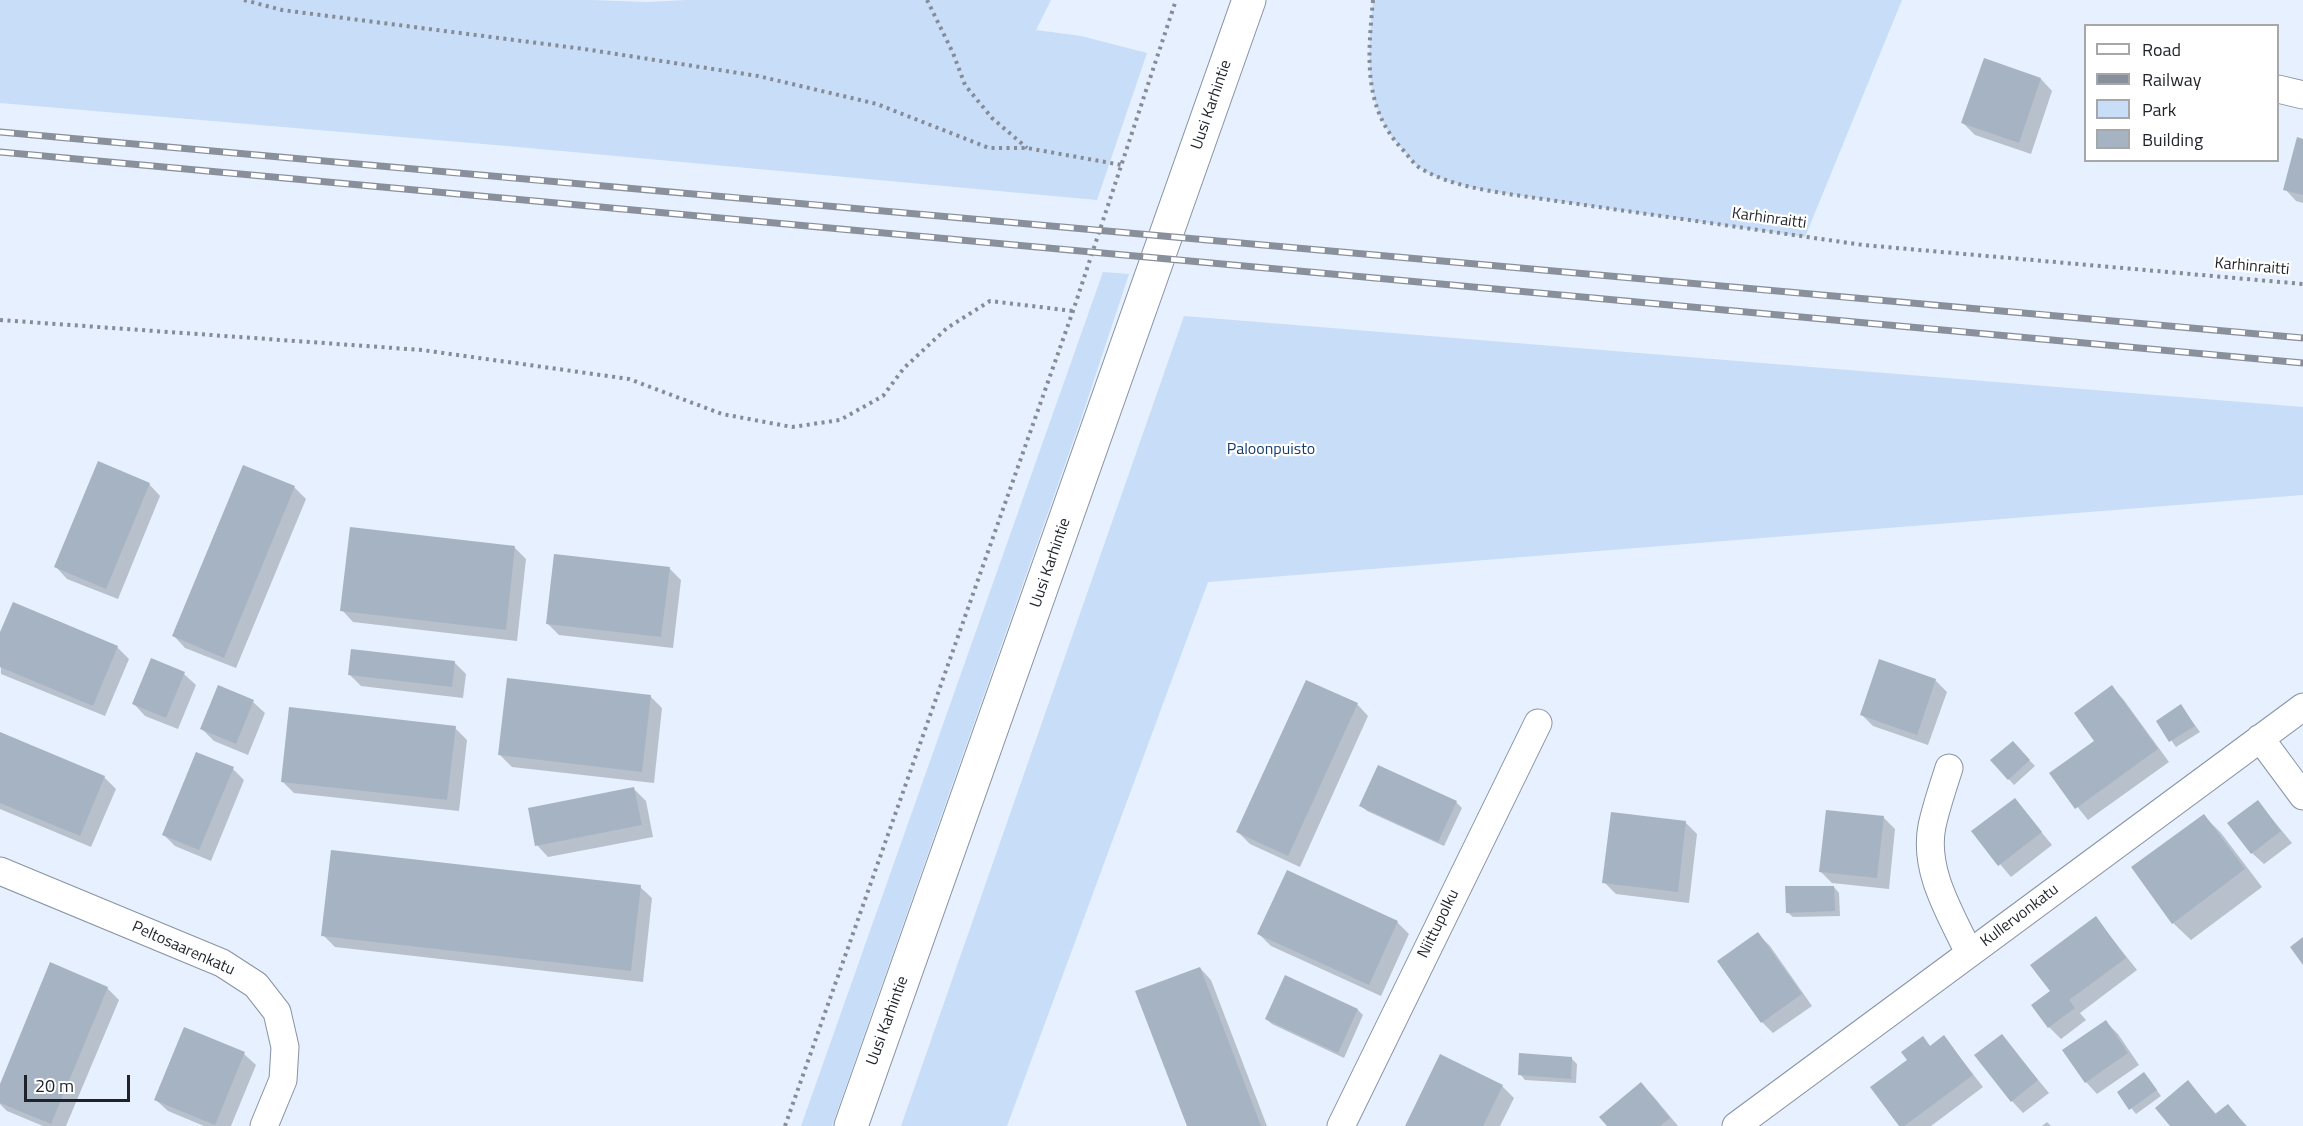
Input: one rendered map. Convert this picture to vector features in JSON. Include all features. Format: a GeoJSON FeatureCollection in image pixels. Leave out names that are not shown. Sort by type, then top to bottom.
{"type":"FeatureCollection","features":[{"type":"Feature","properties":{"kind":"street","name":"Uusi Karhintie"},"geometry":{"type":"LineString","coordinates":[[851,1126],[1249,0]]}},
{"type":"Feature","properties":{"kind":"street"},"geometry":{"type":"LineString","coordinates":[[2279,89],[2303,95]]}},
{"type":"Feature","properties":{"kind":"street","name":"Kullervonkatu"},"geometry":{"type":"LineString","coordinates":[[1736,1126],[2303,707]]}},
{"type":"Feature","properties":{"kind":"street","name":"Niittupolku"},"geometry":{"type":"LineString","coordinates":[[1341,1126],[1538,723]]}},
{"type":"Feature","properties":{"kind":"street"},"geometry":{"type":"LineString","coordinates":[[2260,738],[2303,796]]}},
{"type":"Feature","properties":{"kind":"street"},"geometry":{"type":"LineString","coordinates":[[1949,768],[1932,827],[1930,856],[1938,887],[1969,953]]}},
{"type":"Feature","properties":{"kind":"street","name":"Peltosaarenkatu"},"geometry":{"type":"LineString","coordinates":[[0,871],[222,963],[256,985],[276,1012],[285,1047],[283,1080],[264,1126]]}},
{"type":"Feature","properties":{"kind":"path"},"geometry":{"type":"LineString","coordinates":[[244,0],[282,10],[584,49],[758,76],[877,104],[989,148],[1027,148],[1122,165]]}},
{"type":"Feature","properties":{"kind":"path"},"geometry":{"type":"LineString","coordinates":[[927,0],[953,53],[965,85],[992,118],[1027,148]]}},
{"type":"Feature","properties":{"kind":"path"},"geometry":{"type":"LineString","coordinates":[[785,1126],[1073,311],[1176,0]]}},
{"type":"Feature","properties":{"kind":"path","name":"Karhinraitti"},"geometry":{"type":"LineString","coordinates":[[1373,0],[1370,40],[1372,96],[1387,133],[1419,167],[1460,185],[1520,196],[1863,245],[2303,284]]}},
{"type":"Feature","properties":{"kind":"path"},"geometry":{"type":"LineString","coordinates":[[0,320],[422,350],[630,380],[722,414],[792,427],[840,420],[883,396],[904,368],[947,328],[990,301],[1073,311]]}},
{"type":"Feature","properties":{"kind":"green space"},"geometry":{"type":"Polygon","coordinates":[[[0,0],[591,0],[647,2],[687,0],[1051,0],[1036,30],[1081,36],[1147,53],[1097,200],[507,146],[0,103],[0,0]]]}},
{"type":"Feature","properties":{"kind":"green space"},"geometry":{"type":"Polygon","coordinates":[[[1373,0],[1902,0],[1805,237],[1497,192],[1463,185],[1430,174],[1416,164],[1390,134],[1374,99],[1370,61],[1373,0]]]}},
{"type":"Feature","properties":{"kind":"green space"},"geometry":{"type":"Polygon","coordinates":[[[1103,272],[1129,274],[1081,419],[832,1126],[801,1126],[1103,272]]]}},
{"type":"Feature","properties":{"kind":"green space","name":"Paloonpuisto"},"geometry":{"type":"Polygon","coordinates":[[[1184,316],[2303,407],[2303,495],[1208,582],[1007,1126],[901,1126],[1184,316]]]}},
{"type":"Feature","properties":{"kind":"building"},"geometry":{"type":"Polygon","coordinates":[[[1984,58],[2041,78],[2019,143],[1961,123],[1984,58]]]}},
{"type":"Feature","properties":{"kind":"building"},"geometry":{"type":"Polygon","coordinates":[[[2297,137],[2303,139],[2303,195],[2283,190],[2297,137]]]}},
{"type":"Feature","properties":{"kind":"building"},"geometry":{"type":"Polygon","coordinates":[[[98,461],[150,483],[106,589],[54,567],[98,461]]]}},
{"type":"Feature","properties":{"kind":"building"},"geometry":{"type":"Polygon","coordinates":[[[243,465],[295,486],[224,658],[172,636],[243,465]]]}},
{"type":"Feature","properties":{"kind":"building"},"geometry":{"type":"Polygon","coordinates":[[[350,527],[515,546],[506,630],[340,611],[350,527]]]}},
{"type":"Feature","properties":{"kind":"building"},"geometry":{"type":"Polygon","coordinates":[[[554,554],[670,567],[661,637],[546,624],[554,554]]]}},
{"type":"Feature","properties":{"kind":"building"},"geometry":{"type":"Polygon","coordinates":[[[13,602],[118,646],[93,706],[0,667],[0,632],[13,602]]]}},
{"type":"Feature","properties":{"kind":"building"},"geometry":{"type":"Polygon","coordinates":[[[351,649],[455,661],[452,687],[348,675],[351,649]]]}},
{"type":"Feature","properties":{"kind":"building"},"geometry":{"type":"Polygon","coordinates":[[[151,658],[185,672],[166,718],[132,704],[151,658]]]}},
{"type":"Feature","properties":{"kind":"building"},"geometry":{"type":"Polygon","coordinates":[[[1879,659],[1936,679],[1917,735],[1860,715],[1879,659]]]}},
{"type":"Feature","properties":{"kind":"building"},"geometry":{"type":"Polygon","coordinates":[[[507,678],[651,695],[642,772],[498,755],[507,678]]]}},
{"type":"Feature","properties":{"kind":"building"},"geometry":{"type":"Polygon","coordinates":[[[1306,680],[1358,703],[1288,856],[1236,832],[1306,680]]]}},
{"type":"Feature","properties":{"kind":"building"},"geometry":{"type":"Polygon","coordinates":[[[218,685],[254,700],[236,744],[200,729],[218,685]]]}},
{"type":"Feature","properties":{"kind":"building"},"geometry":{"type":"Polygon","coordinates":[[[2112,685],[2158,749],[2075,809],[2049,773],[2094,741],[2074,713],[2112,685]]]}},
{"type":"Feature","properties":{"kind":"building"},"geometry":{"type":"Polygon","coordinates":[[[2181,704],[2195,726],[2169,742],[2156,721],[2181,704]]]}},
{"type":"Feature","properties":{"kind":"building"},"geometry":{"type":"Polygon","coordinates":[[[289,707],[456,726],[447,800],[281,782],[289,707]]]}},
{"type":"Feature","properties":{"kind":"building"},"geometry":{"type":"Polygon","coordinates":[[[0,732],[105,776],[80,836],[0,803],[0,732]]]}},
{"type":"Feature","properties":{"kind":"building"},"geometry":{"type":"Polygon","coordinates":[[[2013,741],[2030,760],[2008,780],[1990,760],[2013,741]]]}},
{"type":"Feature","properties":{"kind":"building"},"geometry":{"type":"Polygon","coordinates":[[[196,752],[234,767],[199,850],[162,835],[196,752]]]}},
{"type":"Feature","properties":{"kind":"building"},"geometry":{"type":"Polygon","coordinates":[[[1378,765],[1457,801],[1438,842],[1359,806],[1378,765]]]}},
{"type":"Feature","properties":{"kind":"building"},"geometry":{"type":"Polygon","coordinates":[[[634,787],[642,825],[535,846],[528,808],[634,787]]]}},
{"type":"Feature","properties":{"kind":"building"},"geometry":{"type":"Polygon","coordinates":[[[2015,798],[2042,832],[1998,866],[1971,831],[2015,798]]]}},
{"type":"Feature","properties":{"kind":"building"},"geometry":{"type":"Polygon","coordinates":[[[2258,800],[2281,831],[2251,854],[2227,823],[2258,800]]]}},
{"type":"Feature","properties":{"kind":"building"},"geometry":{"type":"Polygon","coordinates":[[[1826,810],[1884,816],[1877,878],[1819,872],[1826,810]]]}},
{"type":"Feature","properties":{"kind":"building"},"geometry":{"type":"Polygon","coordinates":[[[1611,812],[1686,821],[1678,892],[1602,883],[1611,812]]]}},
{"type":"Feature","properties":{"kind":"building"},"geometry":{"type":"Polygon","coordinates":[[[2204,814],[2245,869],[2172,924],[2131,867],[2204,814]]]}},
{"type":"Feature","properties":{"kind":"building"},"geometry":{"type":"Polygon","coordinates":[[[331,850],[641,885],[631,971],[321,936],[331,850]]]}},
{"type":"Feature","properties":{"kind":"building"},"geometry":{"type":"Polygon","coordinates":[[[1287,870],[1398,921],[1369,985],[1257,934],[1287,870]]]}},
{"type":"Feature","properties":{"kind":"building"},"geometry":{"type":"Polygon","coordinates":[[[1785,886],[1834,886],[1835,911],[1786,913],[1785,886]]]}},
{"type":"Feature","properties":{"kind":"building"},"geometry":{"type":"Polygon","coordinates":[[[2096,916],[2126,958],[2069,1000],[2075,1008],[2048,1028],[2031,1005],[2050,991],[2030,965],[2096,916]]]}},
{"type":"Feature","properties":{"kind":"building"},"geometry":{"type":"Polygon","coordinates":[[[1758,932],[1802,994],[1761,1023],[1717,961],[1758,932]]]}},
{"type":"Feature","properties":{"kind":"building"},"geometry":{"type":"Polygon","coordinates":[[[2303,937],[2303,965],[2290,947],[2303,937]]]}},
{"type":"Feature","properties":{"kind":"building"},"geometry":{"type":"Polygon","coordinates":[[[50,962],[108,987],[51,1124],[0,1103],[0,1084],[50,962]]]}},
{"type":"Feature","properties":{"kind":"building"},"geometry":{"type":"Polygon","coordinates":[[[1200,967],[1261,1126],[1187,1126],[1135,991],[1200,967]]]}},
{"type":"Feature","properties":{"kind":"building"},"geometry":{"type":"Polygon","coordinates":[[[1285,975],[1358,1009],[1338,1053],[1265,1019],[1285,975]]]}},
{"type":"Feature","properties":{"kind":"building"},"geometry":{"type":"Polygon","coordinates":[[[2106,1020],[2128,1053],[2085,1083],[2062,1050],[2106,1020]]]}},
{"type":"Feature","properties":{"kind":"building"},"geometry":{"type":"Polygon","coordinates":[[[184,1027],[245,1052],[215,1125],[154,1100],[184,1027]]]}},
{"type":"Feature","properties":{"kind":"building"},"geometry":{"type":"Polygon","coordinates":[[[2002,1034],[2038,1080],[2011,1102],[1974,1055],[2002,1034]]]}},
{"type":"Feature","properties":{"kind":"building"},"geometry":{"type":"Polygon","coordinates":[[[1944,1035],[1973,1075],[1904,1126],[1899,1126],[1870,1087],[1907,1060],[1901,1052],[1923,1036],[1930,1046],[1944,1035]]]}},
{"type":"Feature","properties":{"kind":"building"},"geometry":{"type":"Polygon","coordinates":[[[1519,1053],[1572,1057],[1571,1079],[1518,1075],[1519,1053]]]}},
{"type":"Feature","properties":{"kind":"building"},"geometry":{"type":"Polygon","coordinates":[[[1440,1054],[1503,1085],[1483,1126],[1405,1126],[1440,1054]]]}},
{"type":"Feature","properties":{"kind":"building"},"geometry":{"type":"Polygon","coordinates":[[[2144,1072],[2157,1090],[2129,1110],[2117,1092],[2144,1072]]]}},
{"type":"Feature","properties":{"kind":"building"},"geometry":{"type":"Polygon","coordinates":[[[2188,1080],[2215,1114],[2228,1104],[2246,1126],[2170,1126],[2155,1108],[2188,1080]]]}},
{"type":"Feature","properties":{"kind":"building"},"geometry":{"type":"Polygon","coordinates":[[[1641,1082],[1670,1118],[1660,1126],[1607,1126],[1599,1117],[1641,1082]]]}},
{"type":"Feature","properties":{"kind":"railway"},"geometry":{"type":"LineString","coordinates":[[0,132],[2303,338]]}},
{"type":"Feature","properties":{"kind":"railway"},"geometry":{"type":"LineString","coordinates":[[0,152],[2303,363]]}}]}
